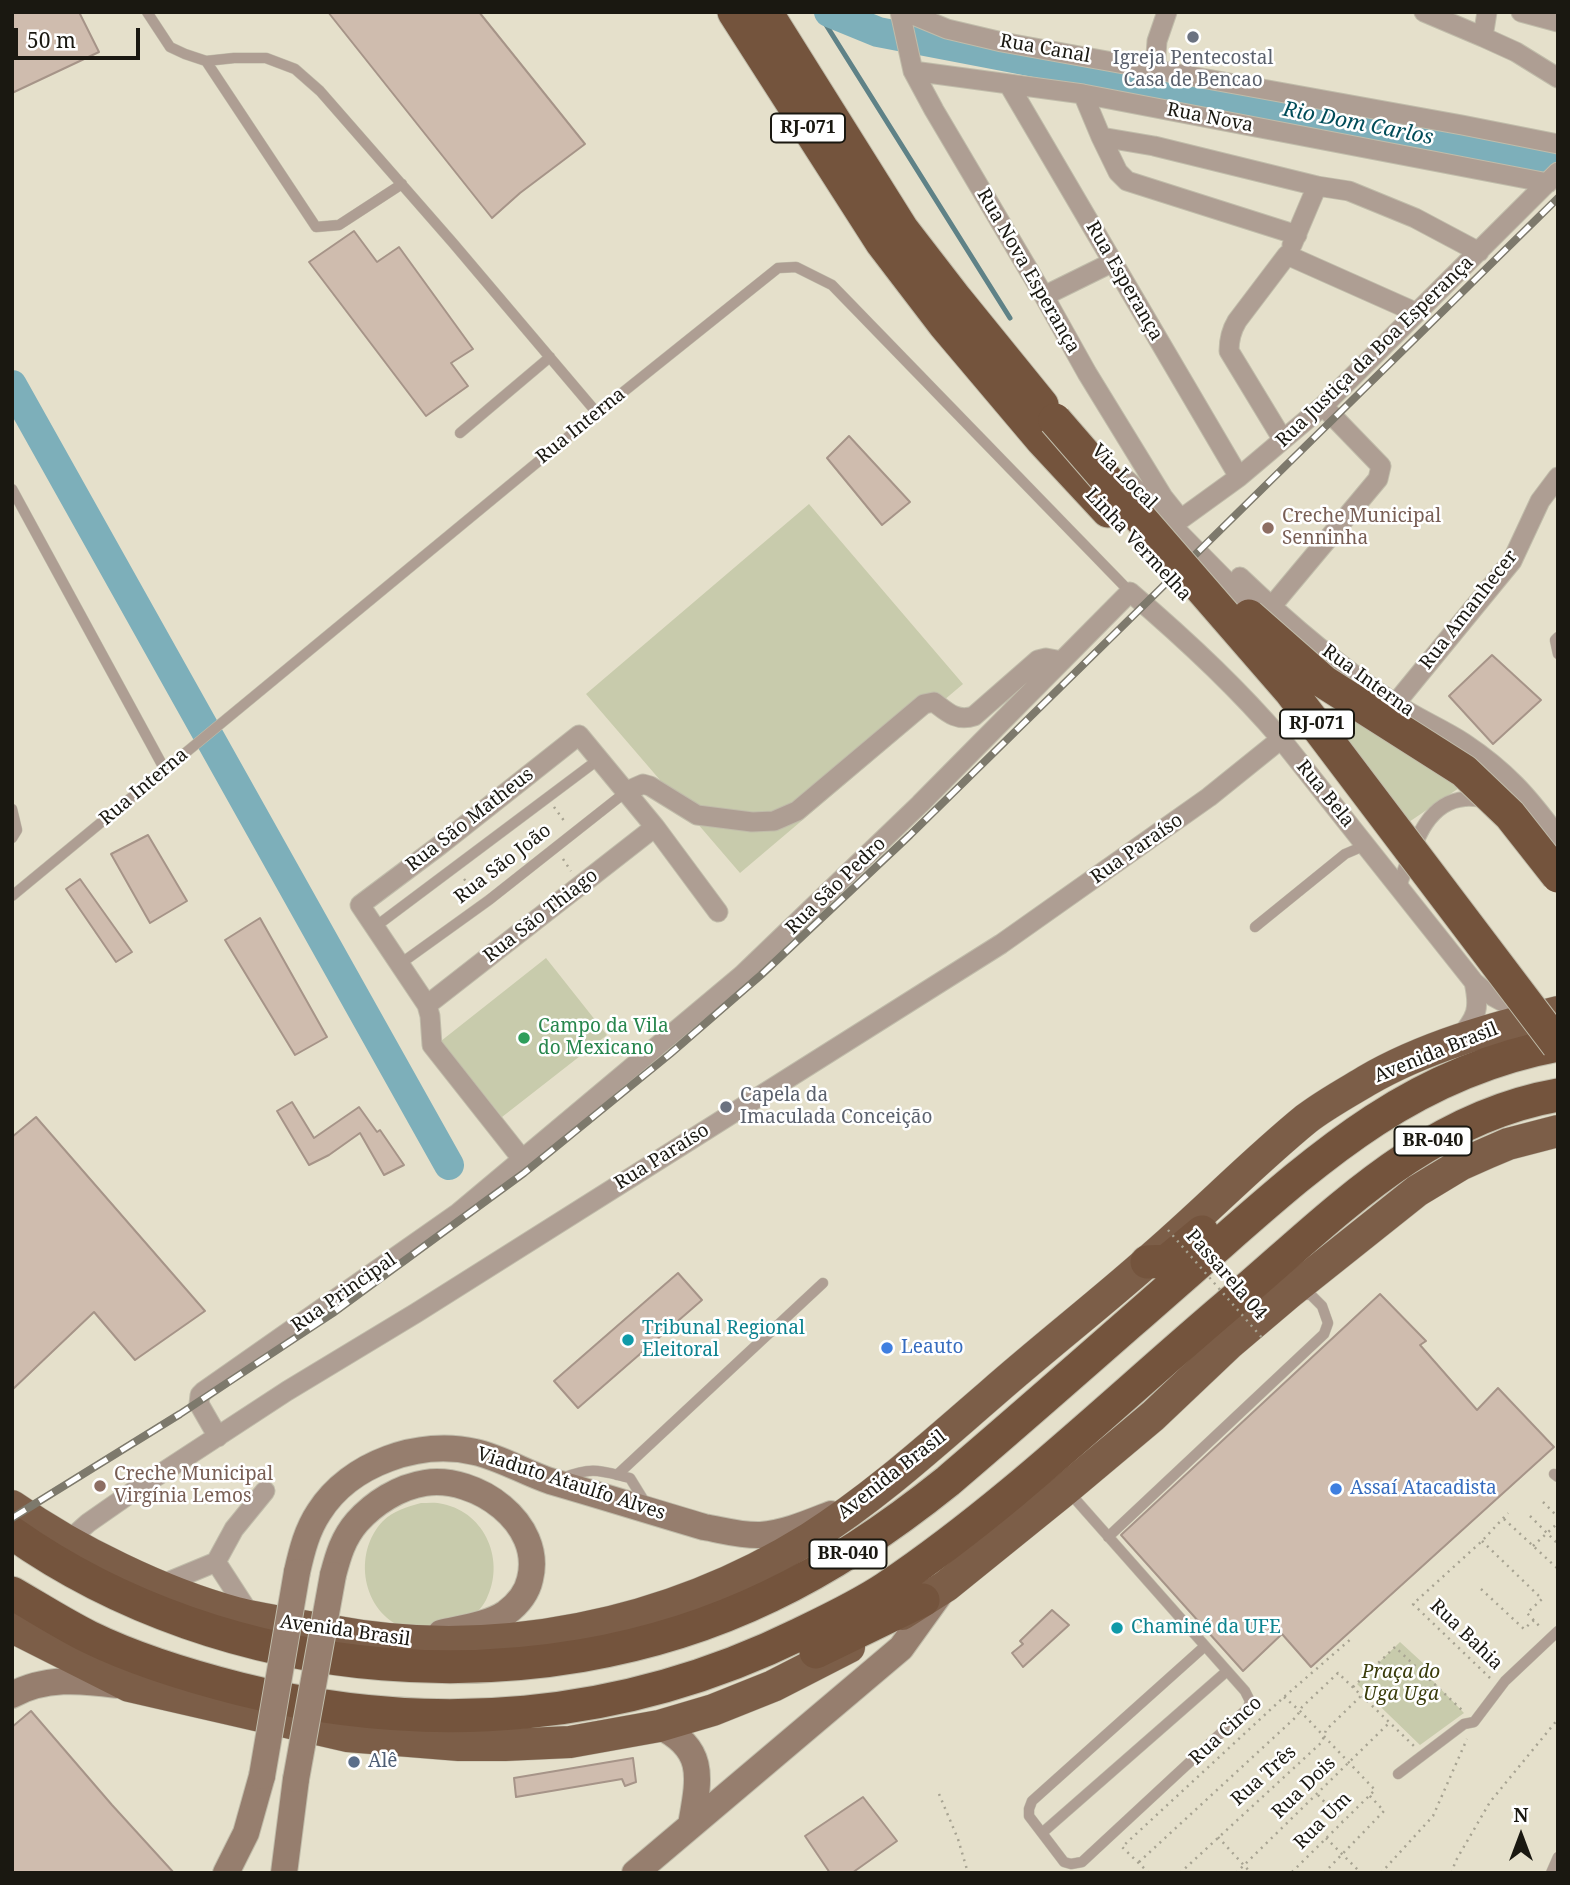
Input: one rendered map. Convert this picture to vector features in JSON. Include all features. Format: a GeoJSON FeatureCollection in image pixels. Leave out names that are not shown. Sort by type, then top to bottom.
{"type":"FeatureCollection","features":[{"type":"Feature","properties":{"kind":"highway","name":"Linha Vermelha"},"geometry":{"type":"LineString","coordinates":[[734,12],[882,243],[944,324],[1042,440],[1271,690],[1558,1067]]}},
{"type":"Feature","properties":{"kind":"highway","name":"Linha Vermelha"},"geometry":{"type":"LineString","coordinates":[[766,12],[902,229],[956,299],[1055,420],[1291,692],[1555,1029]]}},
{"type":"Feature","properties":{"kind":"highway"},"geometry":{"type":"LineString","coordinates":[[1055,420],[1267,633],[1324,682],[1464,771],[1510,815],[1558,876]]}},
{"type":"Feature","properties":{"kind":"highway","name":"Avenida Brasil"},"geometry":{"type":"LineString","coordinates":[[12,1506],[132,1575],[158,1586],[234,1612],[351,1635],[407,1641],[484,1641],[539,1636],[652,1610],[698,1595],[762,1566],[856,1506],[1147,1262],[1308,1117],[1401,1063],[1456,1042],[1555,1029]]}},
{"type":"Feature","properties":{"kind":"highway","name":"Avenida Brasil"},"geometry":{"type":"LineString","coordinates":[[12,1532],[63,1565],[158,1611],[253,1643],[348,1661],[417,1667],[486,1666],[557,1659],[667,1635],[768,1597],[853,1551],[902,1518],[1343,1140],[1426,1088],[1489,1062],[1555,1029]]}},
{"type":"Feature","properties":{"kind":"highway"},"geometry":{"type":"LineString","coordinates":[[1147,1262],[1167,1261],[1321,1136],[1426,1088]]}},
{"type":"Feature","properties":{"kind":"highway","name":"BR-040"},"geometry":{"type":"LineString","coordinates":[[12,1593],[91,1638],[173,1670],[264,1695],[374,1713],[440,1717],[488,1716],[604,1702],[697,1677],[768,1650],[844,1613],[884,1589],[957,1537],[1375,1178],[1410,1154],[1455,1130],[1513,1106],[1558,1095]]}},
{"type":"Feature","properties":{"kind":"highway"},"geometry":{"type":"LineString","coordinates":[[12,1627],[129,1686],[347,1736],[505,1745],[570,1742],[659,1726],[713,1710],[773,1686],[869,1636],[935,1593],[1066,1489],[1153,1416],[1230,1343],[1417,1191],[1440,1176],[1508,1144],[1558,1130]]}},
{"type":"Feature","properties":{"kind":"highway"},"geometry":{"type":"LineString","coordinates":[[374,1713],[499,1725],[593,1721],[644,1712],[691,1701],[748,1681],[817,1652],[935,1593]]}},
{"type":"Feature","properties":{"kind":"main road","name":"Viaduto Ataulfo Alves"},"geometry":{"type":"LineString","coordinates":[[226,1873],[246,1833],[262,1776],[304,1542],[320,1511],[337,1490],[366,1469],[415,1451],[449,1449],[477,1452],[528,1474],[704,1527],[759,1535],[786,1531],[856,1506]]}},
{"type":"Feature","properties":{"kind":"main road"},"geometry":{"type":"LineString","coordinates":[[499,1505],[519,1487],[528,1474]]}},
{"type":"Feature","properties":{"kind":"main road","name":"Viaduto Ataulfo Alves"},"geometry":{"type":"LineString","coordinates":[[284,1873],[296,1779],[333,1575],[341,1546],[356,1523],[377,1503],[399,1491],[426,1483],[453,1484],[478,1493],[499,1505],[527,1536],[533,1569],[528,1588],[505,1614],[489,1621],[407,1641]]}},
{"type":"Feature","properties":{"kind":"main road"},"geometry":{"type":"LineString","coordinates":[[635,1873],[901,1648],[935,1593]]}},
{"type":"Feature","properties":{"kind":"main road"},"geometry":{"type":"LineString","coordinates":[[12,1695],[37,1685],[58,1682],[84,1680],[129,1686]]}},
{"type":"Feature","properties":{"kind":"main road"},"geometry":{"type":"LineString","coordinates":[[659,1726],[685,1742],[697,1768],[691,1825]]}},
{"type":"Feature","properties":{"kind":"street","name":"Via Local"},"geometry":{"type":"LineString","coordinates":[[778,12],[888,190],[947,275],[1029,375],[1110,464],[1257,613],[1329,675],[1472,765],[1558,858]]}},
{"type":"Feature","properties":{"kind":"street"},"geometry":{"type":"LineString","coordinates":[[1424,12],[1516,52],[1558,78]]}},
{"type":"Feature","properties":{"kind":"street"},"geometry":{"type":"LineString","coordinates":[[1483,37],[1487,12]]}},
{"type":"Feature","properties":{"kind":"street"},"geometry":{"type":"LineString","coordinates":[[1521,12],[1558,22]]}},
{"type":"Feature","properties":{"kind":"street"},"geometry":{"type":"LineString","coordinates":[[1155,69],[1157,41],[1165,13]]}},
{"type":"Feature","properties":{"kind":"street","name":"Rua Canal"},"geometry":{"type":"LineString","coordinates":[[902,16],[1002,42],[1501,132],[1558,145]]}},
{"type":"Feature","properties":{"kind":"street","name":"Rua Nova Esperança"},"geometry":{"type":"LineString","coordinates":[[902,16],[911,63],[933,110],[1130,444],[1163,497],[1181,519]]}},
{"type":"Feature","properties":{"kind":"street","name":"Rua Nova"},"geometry":{"type":"LineString","coordinates":[[911,63],[1009,85],[1083,94],[1554,176]]}},
{"type":"Feature","properties":{"kind":"street","name":"Rua Esperança"},"geometry":{"type":"LineString","coordinates":[[1009,85],[1239,477]]}},
{"type":"Feature","properties":{"kind":"street"},"geometry":{"type":"LineString","coordinates":[[1083,94],[1118,172],[1127,181],[1297,235]]}},
{"type":"Feature","properties":{"kind":"street"},"geometry":{"type":"LineString","coordinates":[[1101,137],[1154,146],[1317,186],[1349,191],[1383,203],[1479,252]]}},
{"type":"Feature","properties":{"kind":"street","name":"Rua Justiça da Boa Esperança"},"geometry":{"type":"LineString","coordinates":[[1181,519],[1239,477],[1322,405],[1554,176]]}},
{"type":"Feature","properties":{"kind":"street"},"geometry":{"type":"LineString","coordinates":[[1283,440],[1229,351],[1231,332],[1287,255],[1317,186]]}},
{"type":"Feature","properties":{"kind":"street"},"geometry":{"type":"LineString","coordinates":[[1287,255],[1415,312]]}},
{"type":"Feature","properties":{"kind":"street"},"geometry":{"type":"LineString","coordinates":[[1044,296],[1113,262]]}},
{"type":"Feature","properties":{"kind":"street"},"geometry":{"type":"LineString","coordinates":[[1271,607],[1381,472],[1381,466],[1322,405]]}},
{"type":"Feature","properties":{"kind":"street","name":"Rua Amanhecer"},"geometry":{"type":"LineString","coordinates":[[1395,704],[1512,561],[1539,501],[1558,477]]}},
{"type":"Feature","properties":{"kind":"street","name":"Rua Interna"},"geometry":{"type":"LineString","coordinates":[[1181,519],[1271,607],[1332,658],[1395,704],[1462,742],[1508,776],[1530,798],[1558,837]]}},
{"type":"Feature","properties":{"kind":"street","name":"Rua São Pedro"},"geometry":{"type":"LineString","coordinates":[[522,1159],[742,975],[844,880],[1130,592]]}},
{"type":"Feature","properties":{"kind":"street","name":"Rua Bela"},"geometry":{"type":"LineString","coordinates":[[1130,592],[1193,646],[1249,701],[1474,982],[1491,997],[1555,1029]]}},
{"type":"Feature","properties":{"kind":"street"},"geometry":{"type":"LineString","coordinates":[[627,791],[643,784],[697,815],[752,822],[774,821],[797,811],[924,704],[933,702],[957,719],[967,719],[974,716],[1038,660],[1062,661]]}},
{"type":"Feature","properties":{"kind":"street","name":"Rua São Matheus"},"geometry":{"type":"LineString","coordinates":[[375,927],[360,905],[579,735],[599,759]]}},
{"type":"Feature","properties":{"kind":"street","name":"Rua Paraíso"},"geometry":{"type":"LineString","coordinates":[[69,1540],[122,1499],[287,1391],[416,1313],[1001,944],[1209,797],[1281,739]]}},
{"type":"Feature","properties":{"kind":"street"},"geometry":{"type":"LineString","coordinates":[[599,759],[627,791],[718,912]]}},
{"type":"Feature","properties":{"kind":"street"},"geometry":{"type":"LineString","coordinates":[[1399,886],[1423,826],[1440,808],[1463,799],[1521,803],[1530,798]]}},
{"type":"Feature","properties":{"kind":"street","name":"Rua São Thiago"},"geometry":{"type":"LineString","coordinates":[[427,1005],[655,827]]}},
{"type":"Feature","properties":{"kind":"street"},"geometry":{"type":"LineString","coordinates":[[375,927],[427,1005],[432,1045],[522,1159]]}},
{"type":"Feature","properties":{"kind":"street"},"geometry":{"type":"LineString","coordinates":[[1456,1042],[1474,1020],[1478,1009],[1474,982]]}},
{"type":"Feature","properties":{"kind":"street","name":"Rua Principal"},"geometry":{"type":"LineString","coordinates":[[218,1437],[199,1404],[204,1391],[458,1213],[522,1159]]}},
{"type":"Feature","properties":{"kind":"street"},"geometry":{"type":"LineString","coordinates":[[158,1586],[216,1562],[234,1529],[265,1491]]}},
{"type":"Feature","properties":{"kind":"street"},"geometry":{"type":"LineString","coordinates":[[216,1562],[251,1616]]}},
{"type":"Feature","properties":{"kind":"lane"},"geometry":{"type":"LineString","coordinates":[[147,12],[170,47],[206,61],[266,58],[295,69],[320,91],[597,413]]}},
{"type":"Feature","properties":{"kind":"lane"},"geometry":{"type":"LineString","coordinates":[[206,61],[316,227],[339,226],[402,184]]}},
{"type":"Feature","properties":{"kind":"lane","name":"Rua Interna"},"geometry":{"type":"LineString","coordinates":[[12,896],[597,413],[778,268],[796,267],[832,285],[1130,592]]}},
{"type":"Feature","properties":{"kind":"lane"},"geometry":{"type":"LineString","coordinates":[[460,433],[550,357]]}},
{"type":"Feature","properties":{"kind":"lane"},"geometry":{"type":"LineString","coordinates":[[12,489],[165,770]]}},
{"type":"Feature","properties":{"kind":"lane"},"geometry":{"type":"LineString","coordinates":[[1558,638],[1555,640],[1555,646],[1558,654]]}},
{"type":"Feature","properties":{"kind":"lane"},"geometry":{"type":"LineString","coordinates":[[375,927],[599,759]]}},
{"type":"Feature","properties":{"kind":"lane","name":"Rua São João"},"geometry":{"type":"LineString","coordinates":[[400,964],[489,900],[627,791]]}},
{"type":"Feature","properties":{"kind":"lane"},"geometry":{"type":"LineString","coordinates":[[12,809],[17,830],[12,838]]}},
{"type":"Feature","properties":{"kind":"lane"},"geometry":{"type":"LineString","coordinates":[[1255,927],[1345,855],[1366,845]]}},
{"type":"Feature","properties":{"kind":"lane"},"geometry":{"type":"LineString","coordinates":[[617,1475],[823,1283]]}},
{"type":"Feature","properties":{"kind":"lane"},"geometry":{"type":"LineString","coordinates":[[1108,1537],[1324,1334],[1328,1323],[1322,1306],[1311,1295],[1289,1293]]}},
{"type":"Feature","properties":{"kind":"lane"},"geometry":{"type":"LineString","coordinates":[[554,1482],[582,1470],[593,1469],[617,1475],[634,1481],[650,1510]]}},
{"type":"Feature","properties":{"kind":"lane"},"geometry":{"type":"LineString","coordinates":[[1066,1489],[1245,1691],[1250,1701],[1248,1707],[1082,1863],[1064,1862],[1029,1816],[1032,1801],[1205,1646]]}},
{"type":"Feature","properties":{"kind":"lane"},"geometry":{"type":"LineString","coordinates":[[1398,1774],[1464,1724],[1474,1722],[1500,1687],[1558,1631]]}},
{"type":"Feature","properties":{"kind":"lane"},"geometry":{"type":"LineString","coordinates":[[1042,1833],[1227,1671]]}},
{"type":"Feature","properties":{"kind":"lane"},"geometry":{"type":"LineString","coordinates":[[1551,1873],[1558,1857]]}},
{"type":"Feature","properties":{"kind":"path"},"geometry":{"type":"LineString","coordinates":[[554,847],[581,885]]}},
{"type":"Feature","properties":{"kind":"path","name":"Passarela 04"},"geometry":{"type":"LineString","coordinates":[[1168,1230],[1263,1339]]}},
{"type":"Feature","properties":{"kind":"path"},"geometry":{"type":"LineString","coordinates":[[1543,1502],[1558,1517]]}},
{"type":"Feature","properties":{"kind":"path"},"geometry":{"type":"LineString","coordinates":[[1481,1589],[1524,1629],[1534,1620],[1527,1613],[1542,1599],[1482,1541],[1508,1513]]}},
{"type":"Feature","properties":{"kind":"path"},"geometry":{"type":"LineString","coordinates":[[1530,1516],[1558,1544]]}},
{"type":"Feature","properties":{"kind":"path"},"geometry":{"type":"LineString","coordinates":[[1503,1518],[1558,1569]]}},
{"type":"Feature","properties":{"kind":"path"},"geometry":{"type":"LineString","coordinates":[[1533,1546],[1558,1524]]}},
{"type":"Feature","properties":{"kind":"path","name":"Rua Bahia"},"geometry":{"type":"LineString","coordinates":[[1482,1541],[1413,1604],[1500,1687]]}},
{"type":"Feature","properties":{"kind":"path","name":"Rua Cinco"},"geometry":{"type":"LineString","coordinates":[[1139,1863],[1122,1847],[1352,1638]]}},
{"type":"Feature","properties":{"kind":"path"},"geometry":{"type":"LineString","coordinates":[[1353,1688],[1395,1647],[1474,1722],[1433,1816],[1381,1873]]}},
{"type":"Feature","properties":{"kind":"path"},"geometry":{"type":"LineString","coordinates":[[1149,1873],[1139,1863],[1297,1716],[1338,1673],[1423,1754]]}},
{"type":"Feature","properties":{"kind":"path","name":"Rua Três"},"geometry":{"type":"LineString","coordinates":[[1180,1873],[1296,1766],[1324,1737],[1326,1730],[1361,1696]]}},
{"type":"Feature","properties":{"kind":"path"},"geometry":{"type":"LineString","coordinates":[[1284,1697],[1349,1763]]}},
{"type":"Feature","properties":{"kind":"path"},"geometry":{"type":"LineString","coordinates":[[1452,1873],[1490,1802],[1558,1718]]}},
{"type":"Feature","properties":{"kind":"path","name":"Rua Dois"},"geometry":{"type":"LineString","coordinates":[[1236,1873],[1390,1722]]}},
{"type":"Feature","properties":{"kind":"path","name":"Rua Um"},"geometry":{"type":"LineString","coordinates":[[1291,1873],[1374,1790],[1349,1763]]}},
{"type":"Feature","properties":{"kind":"path"},"geometry":{"type":"LineString","coordinates":[[939,1794],[958,1839],[968,1873]]}},
{"type":"Feature","properties":{"kind":"path"},"geometry":{"type":"LineString","coordinates":[[1317,1794],[1342,1821]]}},
{"type":"Feature","properties":{"kind":"path"},"geometry":{"type":"LineString","coordinates":[[1324,1873],[1384,1811],[1369,1796]]}},
{"type":"Feature","properties":{"kind":"path"},"geometry":{"type":"LineString","coordinates":[[1218,1837],[1251,1873]]}},
{"type":"Feature","properties":{"kind":"path"},"geometry":{"type":"LineString","coordinates":[[1326,1838],[1361,1873]]}},
{"type":"Feature","properties":{"kind":"green space"},"geometry":{"type":"Polygon","coordinates":[[[809,504],[963,684],[740,873],[586,694],[809,504]]]}},
{"type":"Feature","properties":{"kind":"green space"},"geometry":{"type":"Polygon","coordinates":[[[1336,707],[1462,786],[1406,824],[1324,711],[1336,707]]]}},
{"type":"Feature","properties":{"kind":"green space","name":"Campo da Vila do Mexicano"},"geometry":{"type":"Polygon","coordinates":[[[546,958],[607,1035],[502,1117],[441,1041],[546,958]]]}},
{"type":"Feature","properties":{"kind":"green space"},"geometry":{"type":"Polygon","coordinates":[[[421,1503],[443,1504],[471,1517],[488,1541],[494,1570],[486,1600],[470,1617],[426,1628],[410,1629],[390,1620],[379,1609],[366,1581],[365,1565],[373,1534],[383,1521],[396,1512],[421,1503]]]}},
{"type":"Feature","properties":{"kind":"green space","name":"Praça do Uga Uga"},"geometry":{"type":"Polygon","coordinates":[[[1400,1642],[1436,1675],[1431,1679],[1464,1713],[1420,1745],[1357,1684],[1400,1642]]]}},
{"type":"Feature","properties":{"kind":"building"},"geometry":{"type":"Polygon","coordinates":[[[12,12],[79,12],[99,52],[12,93],[12,12]]]}},
{"type":"Feature","properties":{"kind":"building"},"geometry":{"type":"Polygon","coordinates":[[[328,12],[479,12],[585,144],[520,193],[492,218],[328,12]]]}},
{"type":"Feature","properties":{"kind":"building"},"geometry":{"type":"Polygon","coordinates":[[[354,231],[377,262],[399,247],[473,349],[451,363],[468,386],[426,416],[309,262],[354,231]]]}},
{"type":"Feature","properties":{"kind":"building"},"geometry":{"type":"Polygon","coordinates":[[[849,436],[910,502],[882,525],[827,458],[849,436]]]}},
{"type":"Feature","properties":{"kind":"building"},"geometry":{"type":"Polygon","coordinates":[[[1492,655],[1541,700],[1493,744],[1449,696],[1492,655]]]}},
{"type":"Feature","properties":{"kind":"building"},"geometry":{"type":"Polygon","coordinates":[[[148,835],[187,901],[150,923],[111,854],[148,835]]]}},
{"type":"Feature","properties":{"kind":"building"},"geometry":{"type":"Polygon","coordinates":[[[80,879],[132,952],[116,962],[66,889],[80,879]]]}},
{"type":"Feature","properties":{"kind":"building"},"geometry":{"type":"Polygon","coordinates":[[[260,918],[327,1037],[295,1055],[225,940],[260,918]]]}},
{"type":"Feature","properties":{"kind":"building"},"geometry":{"type":"Polygon","coordinates":[[[292,1102],[314,1138],[359,1107],[377,1132],[380,1130],[404,1165],[384,1175],[360,1133],[329,1155],[309,1165],[277,1111],[292,1102]]]}},
{"type":"Feature","properties":{"kind":"building"},"geometry":{"type":"Polygon","coordinates":[[[36,1117],[205,1311],[135,1360],[94,1312],[12,1390],[12,1137],[36,1117]]]}},
{"type":"Feature","properties":{"kind":"building","name":"Tribunal Regional Eleitoral"},"geometry":{"type":"Polygon","coordinates":[[[678,1273],[702,1300],[578,1408],[554,1381],[678,1273]]]}},
{"type":"Feature","properties":{"kind":"building","name":"Assaí Atacadista"},"geometry":{"type":"Polygon","coordinates":[[[1380,1294],[1426,1341],[1420,1345],[1477,1410],[1498,1388],[1554,1447],[1311,1667],[1282,1634],[1243,1671],[1121,1535],[1380,1294]]]}},
{"type":"Feature","properties":{"kind":"building"},"geometry":{"type":"Polygon","coordinates":[[[1052,1610],[1069,1625],[1023,1667],[1012,1653],[1023,1644],[1020,1641],[1052,1610]]]}},
{"type":"Feature","properties":{"kind":"building"},"geometry":{"type":"Polygon","coordinates":[[[31,1711],[174,1873],[12,1873],[12,1727],[31,1711]]]}},
{"type":"Feature","properties":{"kind":"building"},"geometry":{"type":"Polygon","coordinates":[[[633,1758],[636,1782],[625,1786],[622,1779],[516,1797],[514,1778],[633,1758]]]}},
{"type":"Feature","properties":{"kind":"building"},"geometry":{"type":"Polygon","coordinates":[[[863,1797],[897,1841],[852,1873],[830,1873],[805,1836],[863,1797]]]}},
{"type":"Feature","properties":{"kind":"waterway"},"geometry":{"type":"LineString","coordinates":[[818,12],[1010,318]]}},
{"type":"Feature","properties":{"kind":"waterway","name":"Rio Dom Carlos"},"geometry":{"type":"LineString","coordinates":[[829,12],[878,32],[1520,155],[1558,166]]}},
{"type":"Feature","properties":{"kind":"waterway"},"geometry":{"type":"LineString","coordinates":[[12,385],[449,1165]]}},
{"type":"Feature","properties":{"kind":"railway"},"geometry":{"type":"LineString","coordinates":[[12,1518],[180,1414],[333,1313],[524,1173],[670,1054],[761,975],[910,835],[1558,198]]}},
{"type":"Feature","properties":{"kind":"place","name":"Igreja Pentecostal Casa de Bencao"},"geometry":{"type":"Point","coordinates":[1193,37]}},
{"type":"Feature","properties":{"kind":"place","name":"Creche Municipal Senninha"},"geometry":{"type":"Point","coordinates":[1268,528]}},
{"type":"Feature","properties":{"kind":"place","name":"Campo da Vila do Mexicano"},"geometry":{"type":"Point","coordinates":[524,1038]}},
{"type":"Feature","properties":{"kind":"place","name":"Capela da Imaculada Conceição"},"geometry":{"type":"Point","coordinates":[726,1107]}},
{"type":"Feature","properties":{"kind":"place","name":"Tribunal Regional Eleitoral"},"geometry":{"type":"Point","coordinates":[628,1340]}},
{"type":"Feature","properties":{"kind":"place","name":"Leauto"},"geometry":{"type":"Point","coordinates":[887,1348]}},
{"type":"Feature","properties":{"kind":"place","name":"Creche Municipal Virgínia Lemos"},"geometry":{"type":"Point","coordinates":[100,1486]}},
{"type":"Feature","properties":{"kind":"place","name":"Assaí Atacadista"},"geometry":{"type":"Point","coordinates":[1336,1489]}},
{"type":"Feature","properties":{"kind":"place","name":"Chaminé da UFE"},"geometry":{"type":"Point","coordinates":[1117,1628]}},
{"type":"Feature","properties":{"kind":"place","name":"Alê"},"geometry":{"type":"Point","coordinates":[354,1762]}}]}
